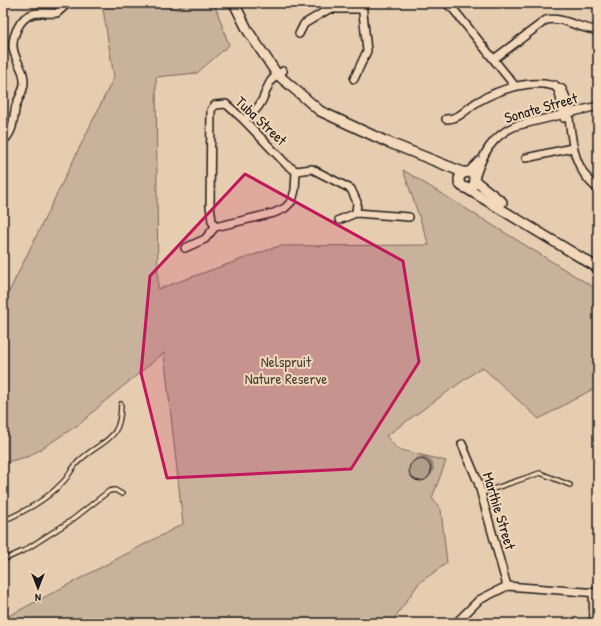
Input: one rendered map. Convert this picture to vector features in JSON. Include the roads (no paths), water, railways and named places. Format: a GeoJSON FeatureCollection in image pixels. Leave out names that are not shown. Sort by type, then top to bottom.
{"type":"FeatureCollection","features":[{"type":"Feature","properties":{"kind":"main road"},"geometry":{"type":"LineString","coordinates":[[234,3],[248,31],[280,73],[336,118],[427,159],[471,176],[542,234]]}},
{"type":"Feature","properties":{"kind":"main road"},"geometry":{"type":"LineString","coordinates":[[240,3],[280,73]]}},
{"type":"Feature","properties":{"kind":"main road"},"geometry":{"type":"LineString","coordinates":[[427,159],[448,173],[463,186],[598,268]]}},
{"type":"Feature","properties":{"kind":"main road"},"geometry":{"type":"LineString","coordinates":[[463,186],[472,186],[471,176]]}},
{"type":"Feature","properties":{"kind":"main road"},"geometry":{"type":"LineString","coordinates":[[463,186],[460,177],[471,176]]}},
{"type":"Feature","properties":{"kind":"street"},"geometry":{"type":"LineString","coordinates":[[3,141],[11,131],[15,105],[24,84],[21,65],[14,52],[14,38],[18,27],[23,19],[28,15],[57,13],[68,3]]}},
{"type":"Feature","properties":{"kind":"street"},"geometry":{"type":"LineString","coordinates":[[446,3],[515,86]]}},
{"type":"Feature","properties":{"kind":"street"},"geometry":{"type":"LineString","coordinates":[[299,34],[304,24],[329,9],[362,6],[367,51],[354,79]]}},
{"type":"Feature","properties":{"kind":"street"},"geometry":{"type":"LineString","coordinates":[[494,59],[546,20],[555,19],[587,30],[598,30]]}},
{"type":"Feature","properties":{"kind":"street"},"geometry":{"type":"LineString","coordinates":[[244,120],[260,106],[266,89],[280,73]]}},
{"type":"Feature","properties":{"kind":"street"},"geometry":{"type":"LineString","coordinates":[[446,119],[457,118],[477,102],[515,86],[555,85],[564,91],[566,114],[577,164],[584,175],[598,189]]}},
{"type":"Feature","properties":{"kind":"street","name":"Tuba Street"},"geometry":{"type":"LineString","coordinates":[[215,227],[212,221],[210,206],[212,107],[218,104],[226,104],[244,120],[287,165],[296,171]]}},
{"type":"Feature","properties":{"kind":"street","name":"Sonate Street"},"geometry":{"type":"LineString","coordinates":[[471,176],[492,143],[503,131],[515,126],[598,106]]}},
{"type":"Feature","properties":{"kind":"street"},"geometry":{"type":"LineString","coordinates":[[526,158],[572,145]]}},
{"type":"Feature","properties":{"kind":"street"},"geometry":{"type":"LineString","coordinates":[[185,248],[205,239],[215,227],[274,213],[285,208],[292,201],[295,190],[296,171],[312,170],[351,189],[357,202],[356,213]]}},
{"type":"Feature","properties":{"kind":"street"},"geometry":{"type":"LineString","coordinates":[[339,220],[356,213],[409,217]]}},
{"type":"Feature","properties":{"kind":"street","name":"Marthie Street"},"geometry":{"type":"LineString","coordinates":[[462,444],[481,493],[508,586]]}},
{"type":"Feature","properties":{"kind":"street"},"geometry":{"type":"LineString","coordinates":[[456,623],[479,600],[508,586],[595,593],[594,623]]}},
{"type":"Feature","properties":{"kind":"lane"},"geometry":{"type":"LineString","coordinates":[[3,520],[29,509],[49,496],[63,483],[76,464],[84,456],[114,435],[121,414],[121,404]]}},
{"type":"Feature","properties":{"kind":"lane"},"geometry":{"type":"LineString","coordinates":[[481,493],[540,473],[570,485]]}},
{"type":"Feature","properties":{"kind":"lane"},"geometry":{"type":"LineString","coordinates":[[3,560],[25,550],[72,520],[109,491],[115,490],[122,494]]}},
{"type":"Feature","properties":{"kind":"park label","name":"Nelspruit Nature Reserve"},"geometry":{"type":"Point","coordinates":[286,370]}}]}
